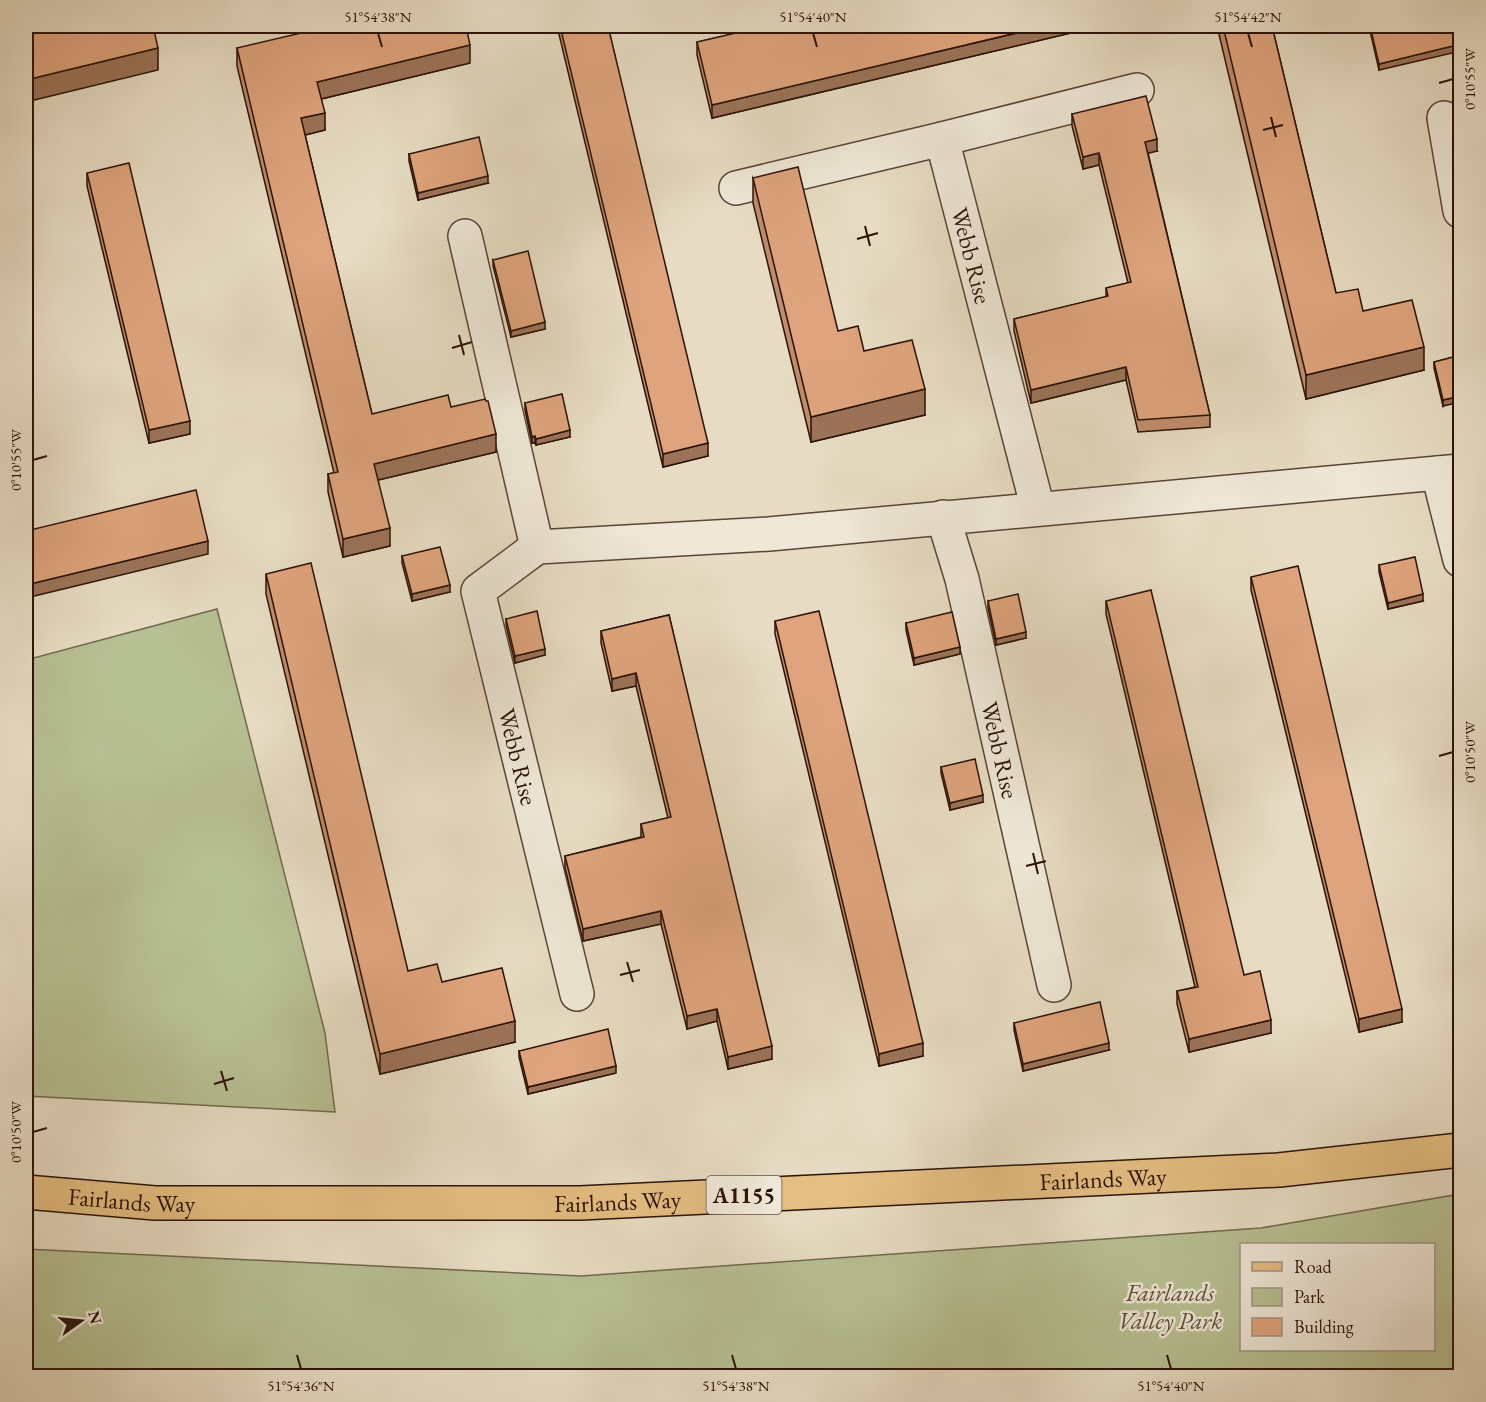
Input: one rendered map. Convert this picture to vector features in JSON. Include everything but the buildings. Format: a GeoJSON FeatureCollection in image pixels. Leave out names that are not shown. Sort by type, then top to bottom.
{"type":"FeatureCollection","features":[{"type":"Feature","properties":{"kind":"main road","name":"Fairlands Way"},"geometry":{"type":"LineString","coordinates":[[26,1191],[155,1203],[580,1203],[1279,1170],[1461,1150]]}},
{"type":"Feature","properties":{"kind":"street"},"geometry":{"type":"LineString","coordinates":[[736,188],[1137,90]]}},
{"type":"Feature","properties":{"kind":"street"},"geometry":{"type":"LineString","coordinates":[[1444,118],[1461,211]]}},
{"type":"Feature","properties":{"kind":"street","name":"Webb Rise"},"geometry":{"type":"LineString","coordinates":[[942,139],[1038,509]]}},
{"type":"Feature","properties":{"kind":"street"},"geometry":{"type":"LineString","coordinates":[[465,236],[537,548],[769,534],[1449,472],[1461,561]]}},
{"type":"Feature","properties":{"kind":"street","name":"Webb Rise"},"geometry":{"type":"LineString","coordinates":[[943,517],[962,579],[1054,985]]}},
{"type":"Feature","properties":{"kind":"street","name":"Webb Rise"},"geometry":{"type":"LineString","coordinates":[[537,548],[478,591],[576,994]]}},
{"type":"Feature","properties":{"kind":"green space"},"geometry":{"type":"Polygon","coordinates":[[[217,609],[325,1033],[335,1112],[26,1096],[26,660],[217,609]]]}},
{"type":"Feature","properties":{"kind":"green space","name":"Fairlands Valley Park"},"geometry":{"type":"Polygon","coordinates":[[[1460,1194],[1460,1376],[26,1376],[26,1249],[581,1276],[1261,1228],[1460,1194]]]}}]}
